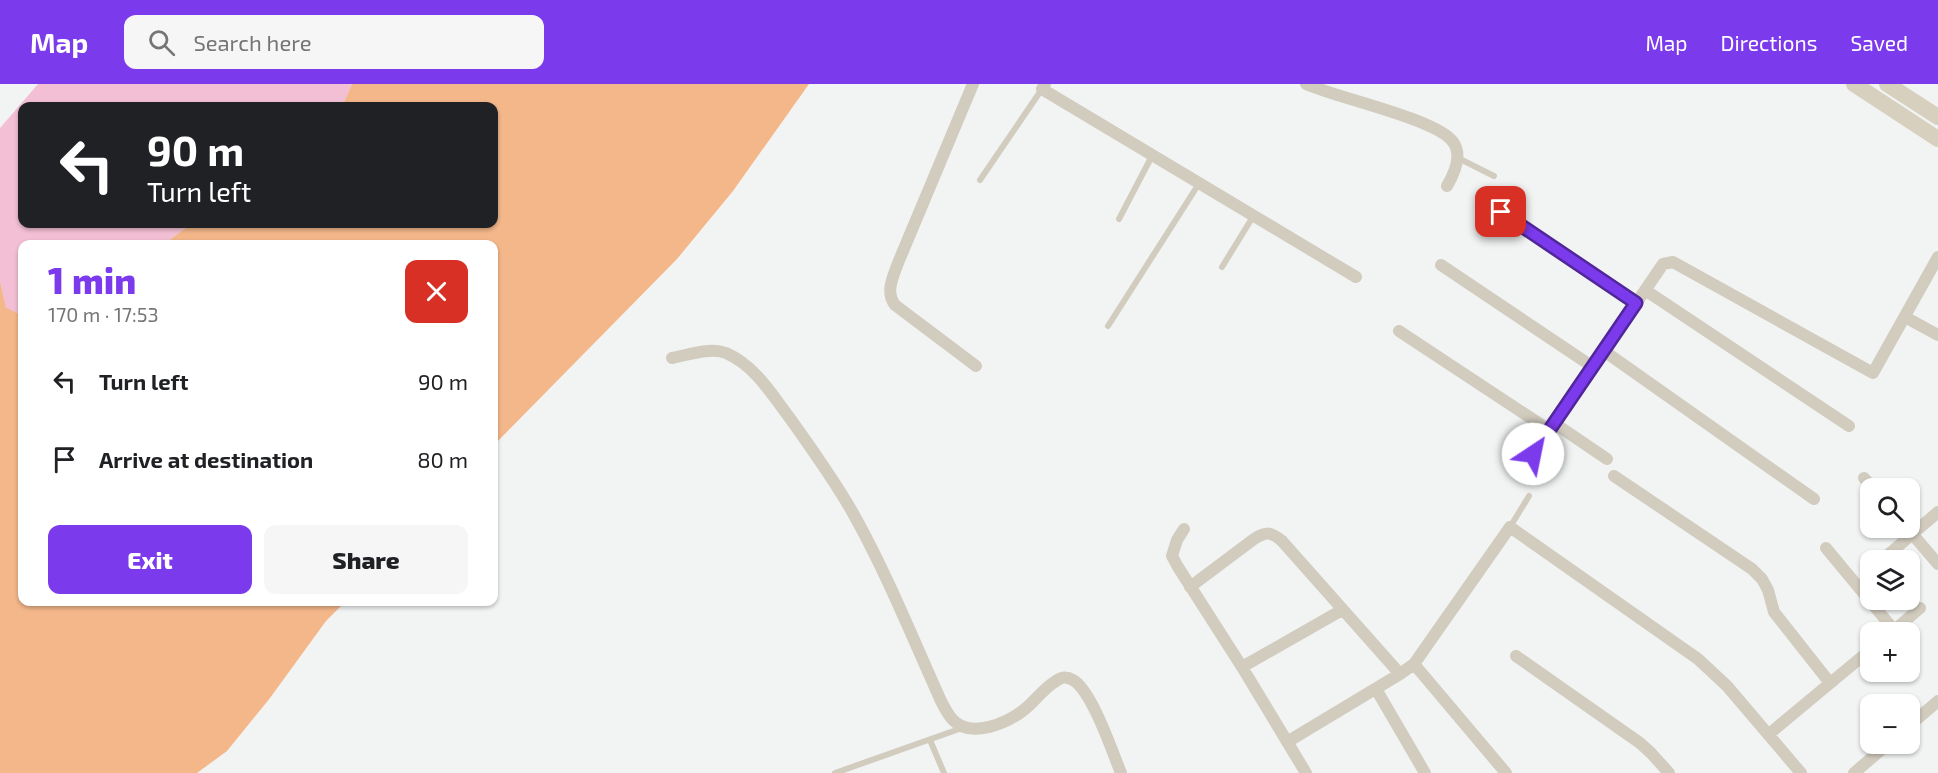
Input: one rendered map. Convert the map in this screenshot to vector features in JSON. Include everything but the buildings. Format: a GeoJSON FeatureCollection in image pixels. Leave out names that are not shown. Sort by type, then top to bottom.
{"type":"FeatureCollection","features":[{"type":"Feature","properties":{"kind":"main road"},"geometry":{"type":"LineString","coordinates":[[1854,84],[1938,139]]}},
{"type":"Feature","properties":{"kind":"main road"},"geometry":{"type":"LineString","coordinates":[[1890,85],[1938,117]]}},
{"type":"Feature","properties":{"kind":"street"},"geometry":{"type":"LineString","coordinates":[[973,84],[898,263],[890,298],[976,366]]}},
{"type":"Feature","properties":{"kind":"street"},"geometry":{"type":"LineString","coordinates":[[1306,84],[1423,123],[1448,137],[1454,143],[1457,158],[1453,175],[1447,186]]}},
{"type":"Feature","properties":{"kind":"street"},"geometry":{"type":"LineString","coordinates":[[1041,86],[1356,277]]}},
{"type":"Feature","properties":{"kind":"street"},"geometry":{"type":"LineString","coordinates":[[1481,199],[1636,303]]}},
{"type":"Feature","properties":{"kind":"street"},"geometry":{"type":"LineString","coordinates":[[1533,454],[1663,264],[1673,262],[1873,373],[1938,257]]}},
{"type":"Feature","properties":{"kind":"street"},"geometry":{"type":"LineString","coordinates":[[1441,266],[1593,367]]}},
{"type":"Feature","properties":{"kind":"street"},"geometry":{"type":"LineString","coordinates":[[1646,290],[1849,426]]}},
{"type":"Feature","properties":{"kind":"street"},"geometry":{"type":"LineString","coordinates":[[1905,317],[1938,336]]}},
{"type":"Feature","properties":{"kind":"street"},"geometry":{"type":"LineString","coordinates":[[1399,331],[1607,459]]}},
{"type":"Feature","properties":{"kind":"street"},"geometry":{"type":"LineString","coordinates":[[672,358],[709,351],[723,352],[743,362],[764,382],[854,513],[951,719],[965,727],[977,729],[995,726],[1023,711],[1054,681],[1063,677],[1071,679],[1082,687],[1091,701],[1121,773]]}},
{"type":"Feature","properties":{"kind":"street"},"geometry":{"type":"LineString","coordinates":[[1604,351],[1814,499]]}},
{"type":"Feature","properties":{"kind":"street"},"geometry":{"type":"LineString","coordinates":[[1614,476],[1752,569],[1762,579],[1768,590],[1774,612],[1830,683]]}},
{"type":"Feature","properties":{"kind":"street"},"geometry":{"type":"LineString","coordinates":[[1920,524],[1938,512]]}},
{"type":"Feature","properties":{"kind":"street"},"geometry":{"type":"LineString","coordinates":[[1287,742],[1414,664],[1510,527],[1698,659],[1727,686],[1801,773]]}},
{"type":"Feature","properties":{"kind":"street"},"geometry":{"type":"LineString","coordinates":[[1184,529],[1177,540],[1172,556],[1306,773]]}},
{"type":"Feature","properties":{"kind":"street"},"geometry":{"type":"LineString","coordinates":[[1190,587],[1254,539],[1265,532],[1272,533],[1282,541],[1400,674]]}},
{"type":"Feature","properties":{"kind":"street"},"geometry":{"type":"LineString","coordinates":[[1893,550],[1904,538]]}},
{"type":"Feature","properties":{"kind":"street"},"geometry":{"type":"LineString","coordinates":[[1916,538],[1938,564]]}},
{"type":"Feature","properties":{"kind":"street"},"geometry":{"type":"LineString","coordinates":[[1826,548],[1885,622]]}},
{"type":"Feature","properties":{"kind":"street"},"geometry":{"type":"LineString","coordinates":[[1242,668],[1342,610]]}},
{"type":"Feature","properties":{"kind":"street"},"geometry":{"type":"LineString","coordinates":[[1903,622],[1918,610]]}},
{"type":"Feature","properties":{"kind":"street"},"geometry":{"type":"LineString","coordinates":[[1516,656],[1640,743],[1669,773]]}},
{"type":"Feature","properties":{"kind":"street"},"geometry":{"type":"LineString","coordinates":[[1768,735],[1860,658]]}},
{"type":"Feature","properties":{"kind":"street"},"geometry":{"type":"LineString","coordinates":[[1414,664],[1506,773]]}},
{"type":"Feature","properties":{"kind":"street"},"geometry":{"type":"LineString","coordinates":[[1376,689],[1425,773]]}},
{"type":"Feature","properties":{"kind":"street"},"geometry":{"type":"LineString","coordinates":[[1920,716],[1938,701]]}},
{"type":"Feature","properties":{"kind":"street"},"geometry":{"type":"LineString","coordinates":[[1854,773],[1876,754]]}},
{"type":"Feature","properties":{"kind":"lane"},"geometry":{"type":"LineString","coordinates":[[980,180],[1041,86]]}},
{"type":"Feature","properties":{"kind":"lane"},"geometry":{"type":"LineString","coordinates":[[1119,219],[1154,154]]}},
{"type":"Feature","properties":{"kind":"lane"},"geometry":{"type":"LineString","coordinates":[[1457,158],[1494,176]]}},
{"type":"Feature","properties":{"kind":"lane"},"geometry":{"type":"LineString","coordinates":[[1108,326],[1200,182]]}},
{"type":"Feature","properties":{"kind":"lane"},"geometry":{"type":"LineString","coordinates":[[1222,267],[1254,215]]}},
{"type":"Feature","properties":{"kind":"lane"},"geometry":{"type":"LineString","coordinates":[[1510,527],[1529,496]]}},
{"type":"Feature","properties":{"kind":"lane"},"geometry":{"type":"LineString","coordinates":[[836,773],[965,727]]}},
{"type":"Feature","properties":{"kind":"lane"},"geometry":{"type":"LineString","coordinates":[[930,740],[944,773]]}},
{"type":"Feature","properties":{"kind":"shaded area"},"geometry":{"type":"Polygon","coordinates":[[[38,84],[352,84],[344,102],[22,102],[38,84]]]}},
{"type":"Feature","properties":{"kind":"shaded area"},"geometry":{"type":"Polygon","coordinates":[[[352,84],[809,84],[733,191],[677,259],[498,441],[498,240],[169,240],[186,228],[498,228],[498,102],[344,102],[352,84]]]}},
{"type":"Feature","properties":{"kind":"shaded area"},"geometry":{"type":"Polygon","coordinates":[[[18,107],[18,228],[186,228],[169,240],[18,240],[18,314],[6,309],[0,281],[0,128],[18,107]]]}},
{"type":"Feature","properties":{"kind":"shaded area"},"geometry":{"type":"Polygon","coordinates":[[[0,281],[6,308],[18,313],[18,606],[341,606],[326,621],[270,698],[227,751],[197,773],[0,773],[0,281]]]}},
{"type":"Feature","properties":{"kind":"route"},"geometry":{"type":"LineString","coordinates":[[1501,212],[1636,303],[1533,454]]}}]}
